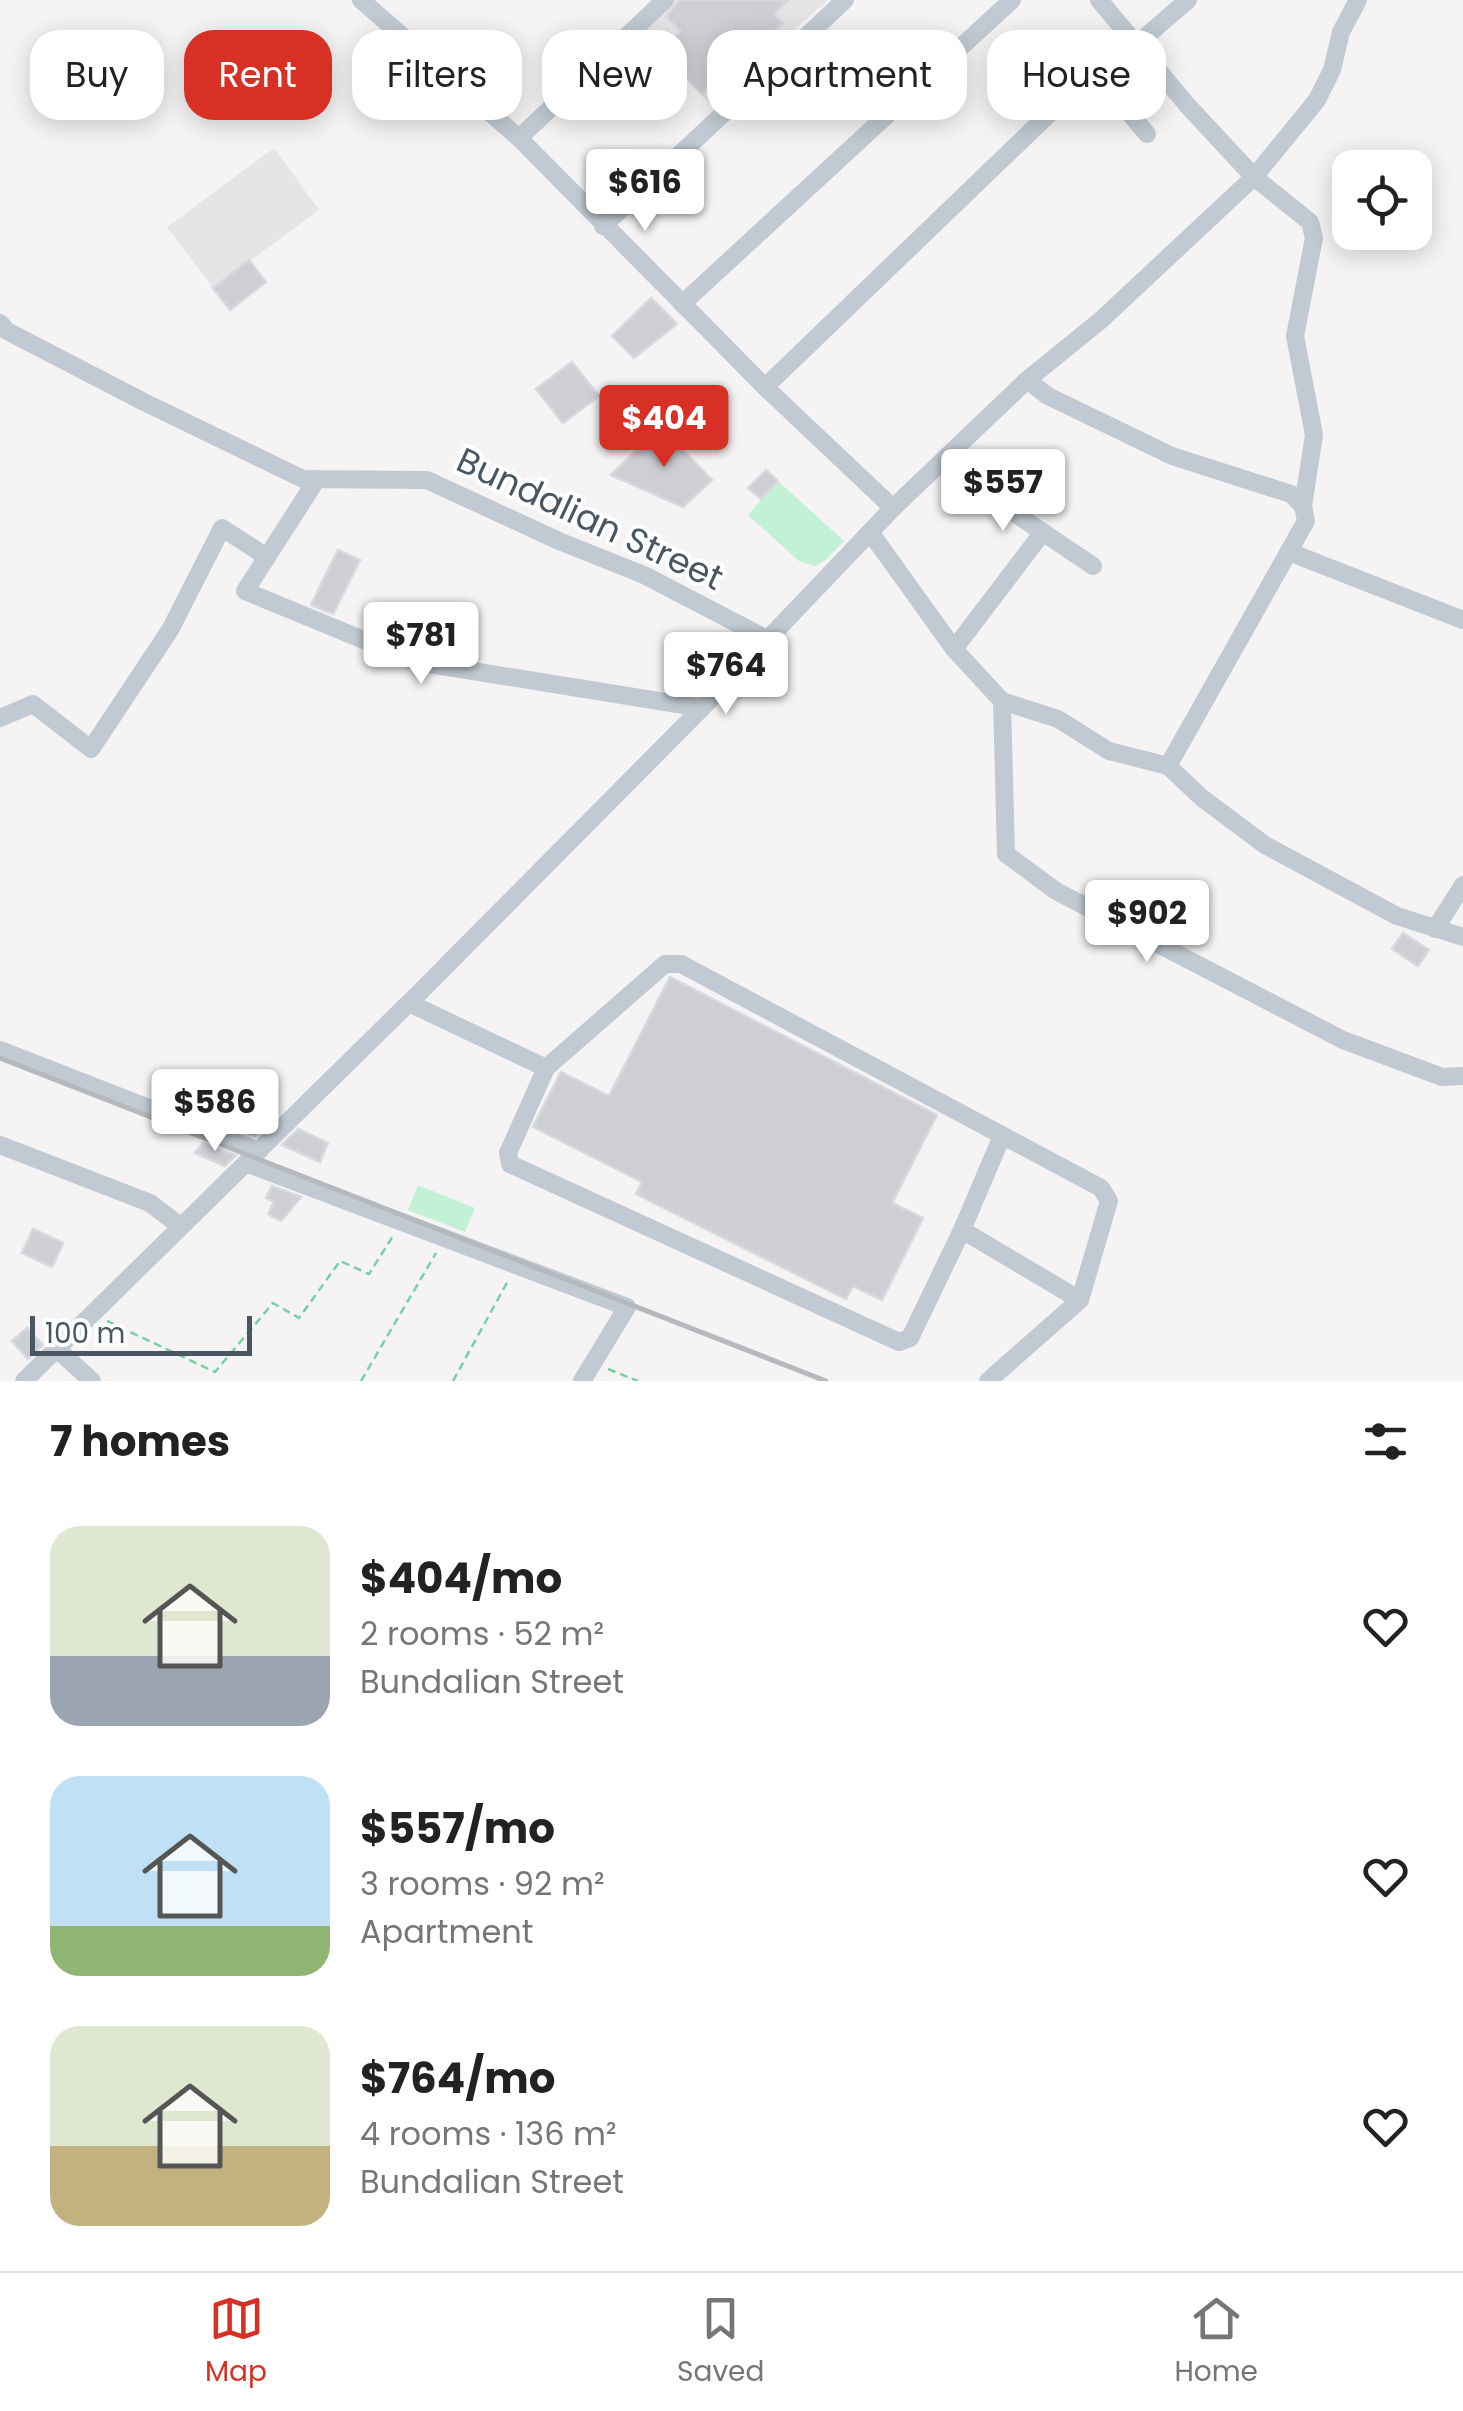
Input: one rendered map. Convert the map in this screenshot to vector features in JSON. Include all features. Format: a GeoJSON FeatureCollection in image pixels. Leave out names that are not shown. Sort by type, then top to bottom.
{"type":"FeatureCollection","features":[{"type":"Feature","properties":{"kind":"street"},"geometry":{"type":"LineString","coordinates":[[361,0],[519,138],[765,388],[893,508]]}},
{"type":"Feature","properties":{"kind":"street"},"geometry":{"type":"LineString","coordinates":[[519,138],[666,0]]}},
{"type":"Feature","properties":{"kind":"street"},"geometry":{"type":"LineString","coordinates":[[603,226],[845,0]]}},
{"type":"Feature","properties":{"kind":"street"},"geometry":{"type":"LineString","coordinates":[[682,304],[1012,0]]}},
{"type":"Feature","properties":{"kind":"street"},"geometry":{"type":"LineString","coordinates":[[1100,0],[1124,30]]}},
{"type":"Feature","properties":{"kind":"street"},"geometry":{"type":"LineString","coordinates":[[1148,30],[1188,0]]}},
{"type":"Feature","properties":{"kind":"street"},"geometry":{"type":"LineString","coordinates":[[24,1381],[409,1003],[702,708],[893,508],[1027,380],[1101,320],[1254,176],[1317,100],[1332,70],[1340,32],[1358,0]]}},
{"type":"Feature","properties":{"kind":"street"},"geometry":{"type":"LineString","coordinates":[[1166,78],[1254,176],[1310,222],[1314,238],[1296,336],[1314,435],[1302,506],[1306,521],[1168,766]]}},
{"type":"Feature","properties":{"kind":"street"},"geometry":{"type":"LineString","coordinates":[[765,388],[1044,120]]}},
{"type":"Feature","properties":{"kind":"street"},"geometry":{"type":"LineString","coordinates":[[1134,120],[1146,134]]}},
{"type":"Feature","properties":{"kind":"street","name":"Bundalian Street"},"geometry":{"type":"LineString","coordinates":[[0,324],[144,402],[303,479],[428,480],[558,541],[644,575],[766,639]]}},
{"type":"Feature","properties":{"kind":"street"},"geometry":{"type":"LineString","coordinates":[[1027,380],[1048,396],[1172,456],[1281,490],[1302,506]]}},
{"type":"Feature","properties":{"kind":"street"},"geometry":{"type":"LineString","coordinates":[[940,463],[1093,566]]}},
{"type":"Feature","properties":{"kind":"street"},"geometry":{"type":"LineString","coordinates":[[317,479],[245,591],[417,662],[702,708]]}},
{"type":"Feature","properties":{"kind":"street"},"geometry":{"type":"LineString","coordinates":[[0,718],[33,704],[91,749],[170,630],[222,528],[267,557]]}},
{"type":"Feature","properties":{"kind":"street"},"geometry":{"type":"LineString","coordinates":[[870,532],[954,649],[1002,700],[1058,719],[1109,751],[1168,766],[1202,798],[1265,845],[1397,916],[1463,937]]}},
{"type":"Feature","properties":{"kind":"street"},"geometry":{"type":"LineString","coordinates":[[954,649],[1043,532]]}},
{"type":"Feature","properties":{"kind":"street"},"geometry":{"type":"LineString","coordinates":[[1290,552],[1463,620]]}},
{"type":"Feature","properties":{"kind":"street"},"geometry":{"type":"LineString","coordinates":[[1002,700],[1006,854],[1056,891],[1343,1040],[1442,1077],[1463,1076]]}},
{"type":"Feature","properties":{"kind":"street"},"geometry":{"type":"LineString","coordinates":[[1434,930],[1463,885]]}},
{"type":"Feature","properties":{"kind":"street"},"geometry":{"type":"LineString","coordinates":[[988,1381],[1080,1300],[1110,1202],[1100,1188],[682,964],[664,964],[546,1068],[508,1153],[510,1164],[899,1342],[910,1338],[1002,1136]]}},
{"type":"Feature","properties":{"kind":"street"},"geometry":{"type":"LineString","coordinates":[[409,1003],[546,1068]]}},
{"type":"Feature","properties":{"kind":"street"},"geometry":{"type":"LineString","coordinates":[[0,1050],[401,1223],[628,1307],[582,1381]]}},
{"type":"Feature","properties":{"kind":"street"},"geometry":{"type":"LineString","coordinates":[[0,1144],[150,1204],[180,1226]]}},
{"type":"Feature","properties":{"kind":"street"},"geometry":{"type":"LineString","coordinates":[[962,1230],[1080,1300]]}},
{"type":"Feature","properties":{"kind":"street"},"geometry":{"type":"LineString","coordinates":[[56,1349],[92,1381]]}},
{"type":"Feature","properties":{"kind":"path"},"geometry":{"type":"LineString","coordinates":[[92,1314],[215,1372],[273,1303],[299,1318],[340,1261],[369,1274],[401,1223]]}},
{"type":"Feature","properties":{"kind":"path"},"geometry":{"type":"LineString","coordinates":[[361,1381],[445,1239]]}},
{"type":"Feature","properties":{"kind":"path"},"geometry":{"type":"LineString","coordinates":[[453,1381],[516,1264]]}},
{"type":"Feature","properties":{"kind":"path"},"geometry":{"type":"LineString","coordinates":[[593,1363],[638,1381]]}},
{"type":"Feature","properties":{"kind":"shaded area"},"geometry":{"type":"Polygon","coordinates":[[[669,0],[828,0],[794,30],[707,30],[707,101],[687,81],[687,30],[637,30],[669,0]]]}},
{"type":"Feature","properties":{"kind":"shaded area"},"geometry":{"type":"Polygon","coordinates":[[[274,148],[319,210],[213,288],[167,227],[274,148]]]}},
{"type":"Feature","properties":{"kind":"green space"},"geometry":{"type":"Polygon","coordinates":[[[778,481],[844,541],[815,566],[799,561],[748,515],[778,481]]]}},
{"type":"Feature","properties":{"kind":"green space"},"geometry":{"type":"Polygon","coordinates":[[[418,1185],[475,1208],[465,1232],[408,1210],[418,1185]]]}},
{"type":"Feature","properties":{"kind":"building"},"geometry":{"type":"Polygon","coordinates":[[[680,0],[788,0],[774,14],[783,23],[776,30],[707,30],[707,89],[702,94],[687,78],[687,30],[680,30],[666,16],[680,0]]]}},
{"type":"Feature","properties":{"kind":"building"},"geometry":{"type":"Polygon","coordinates":[[[249,260],[266,282],[230,310],[213,288],[249,260]]]}},
{"type":"Feature","properties":{"kind":"building"},"geometry":{"type":"Polygon","coordinates":[[[651,298],[677,324],[634,358],[612,336],[651,298]]]}},
{"type":"Feature","properties":{"kind":"building"},"geometry":{"type":"Polygon","coordinates":[[[572,362],[599,396],[563,423],[536,389],[572,362]]]}},
{"type":"Feature","properties":{"kind":"building"},"geometry":{"type":"Polygon","coordinates":[[[660,427],[712,480],[683,507],[611,475],[660,427]]]}},
{"type":"Feature","properties":{"kind":"building"},"geometry":{"type":"Polygon","coordinates":[[[766,470],[778,481],[761,499],[748,488],[766,470]]]}},
{"type":"Feature","properties":{"kind":"building"},"geometry":{"type":"Polygon","coordinates":[[[338,550],[360,560],[333,614],[311,605],[338,550]]]}},
{"type":"Feature","properties":{"kind":"building"},"geometry":{"type":"Polygon","coordinates":[[[1403,933],[1429,950],[1418,966],[1392,949],[1403,933]]]}},
{"type":"Feature","properties":{"kind":"building"},"geometry":{"type":"Polygon","coordinates":[[[670,977],[937,1115],[892,1203],[923,1218],[882,1300],[853,1286],[846,1299],[636,1194],[642,1182],[533,1127],[561,1072],[609,1096],[670,977]]]}},
{"type":"Feature","properties":{"kind":"building"},"geometry":{"type":"Polygon","coordinates":[[[246,1113],[269,1123],[255,1136],[233,1128],[246,1113]]]}},
{"type":"Feature","properties":{"kind":"building"},"geometry":{"type":"Polygon","coordinates":[[[298,1129],[328,1143],[320,1162],[282,1145],[298,1129]]]}},
{"type":"Feature","properties":{"kind":"building"},"geometry":{"type":"Polygon","coordinates":[[[203,1143],[236,1155],[225,1166],[195,1153],[203,1143]]]}},
{"type":"Feature","properties":{"kind":"building"},"geometry":{"type":"Polygon","coordinates":[[[272,1186],[301,1197],[281,1221],[268,1214],[274,1202],[266,1198],[272,1186]]]}},
{"type":"Feature","properties":{"kind":"building"},"geometry":{"type":"Polygon","coordinates":[[[33,1229],[63,1243],[52,1267],[22,1253],[33,1229]]]}},
{"type":"Feature","properties":{"kind":"building"},"geometry":{"type":"Polygon","coordinates":[[[27,1328],[43,1345],[28,1359],[12,1341],[27,1328]]]}},
{"type":"Feature","properties":{"kind":"railway"},"geometry":{"type":"LineString","coordinates":[[0,1058],[826,1381]]}}]}
